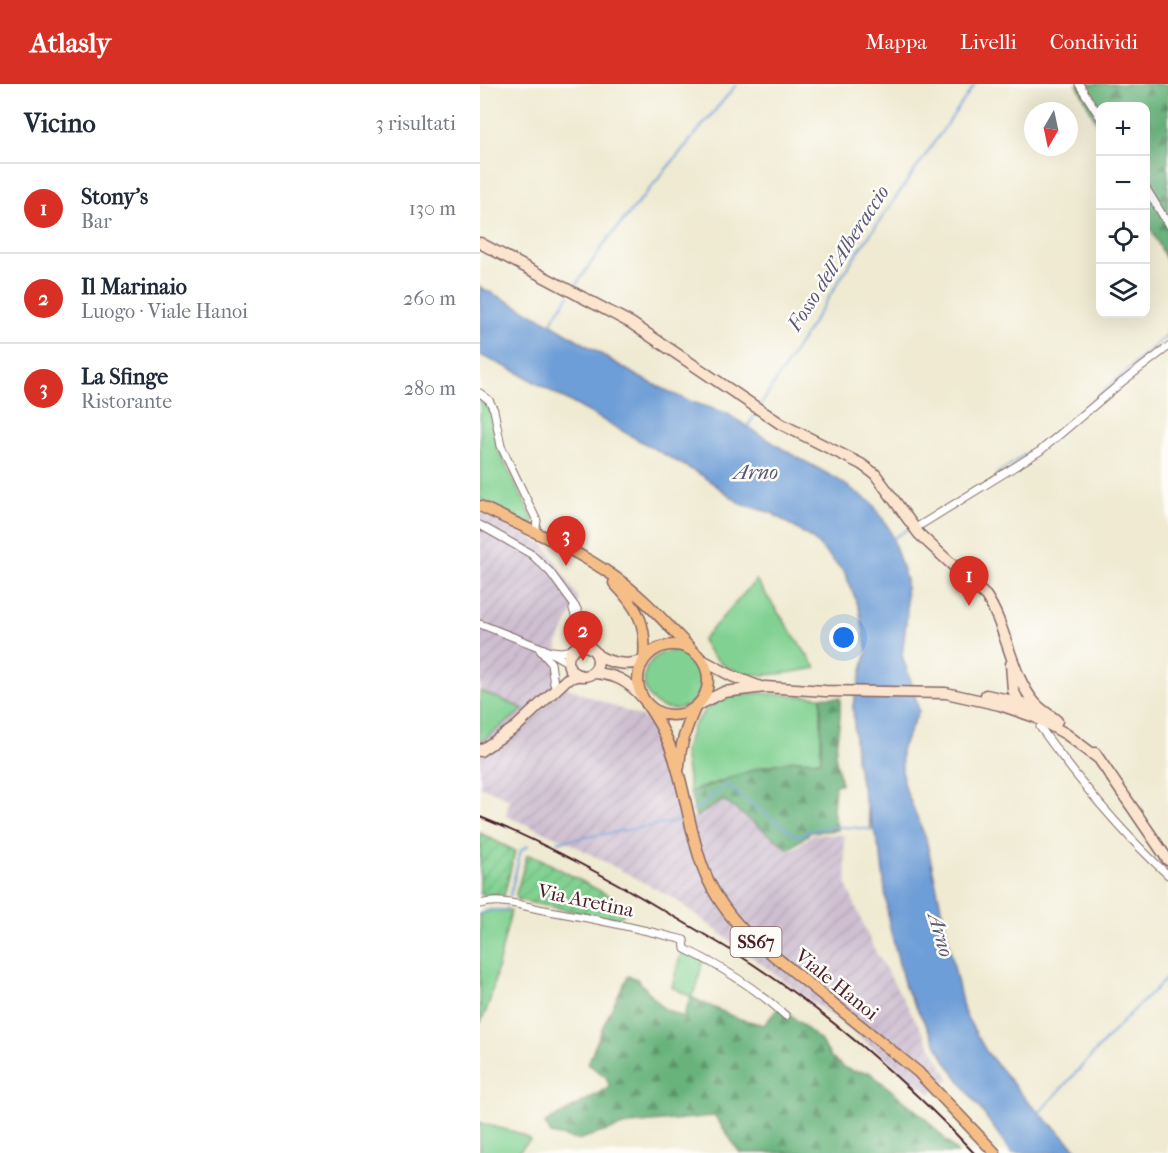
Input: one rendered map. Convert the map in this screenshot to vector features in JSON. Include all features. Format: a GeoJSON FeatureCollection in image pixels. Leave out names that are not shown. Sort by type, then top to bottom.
{"type":"FeatureCollection","features":[{"type":"Feature","properties":{"kind":"main road"},"geometry":{"type":"LineString","coordinates":[[480,243],[631,323],[781,424],[875,474],[914,529],[986,596],[996,614],[1024,694],[1018,702],[1000,705]]}},
{"type":"Feature","properties":{"kind":"main road"},"geometry":{"type":"LineString","coordinates":[[480,506],[615,577],[702,660],[732,676],[765,687]]}},
{"type":"Feature","properties":{"kind":"main road","name":"Viale Hanoi"},"geometry":{"type":"LineString","coordinates":[[602,570],[622,591],[642,623],[646,642],[644,660],[638,679],[644,700],[670,744],[695,845],[717,897],[747,934],[918,1072],[995,1153]]}},
{"type":"Feature","properties":{"kind":"main road"},"geometry":{"type":"LineString","coordinates":[[543,700],[569,663],[570,654],[576,649],[594,652],[613,662],[636,663],[644,660],[652,651],[661,646],[683,646],[692,650]]}},
{"type":"Feature","properties":{"kind":"main road"},"geometry":{"type":"LineString","coordinates":[[480,751],[516,727],[567,679],[586,674],[597,665],[594,652]]}},
{"type":"Feature","properties":{"kind":"main road","name":"Viale Hanoi"},"geometry":{"type":"LineString","coordinates":[[679,773],[682,740],[708,688],[707,669],[702,660]]}},
{"type":"Feature","properties":{"kind":"main road"},"geometry":{"type":"LineString","coordinates":[[569,663],[573,672],[586,674]]}},
{"type":"Feature","properties":{"kind":"main road","name":"Viale Hanoi"},"geometry":{"type":"LineString","coordinates":[[586,674],[618,677],[632,686],[655,710],[664,714],[686,713],[697,706]]}},
{"type":"Feature","properties":{"kind":"main road"},"geometry":{"type":"LineString","coordinates":[[697,706],[724,692],[765,687],[825,691],[994,694],[1006,691],[1018,682]]}},
{"type":"Feature","properties":{"kind":"main road"},"geometry":{"type":"LineString","coordinates":[[1018,682],[1037,705],[1083,740],[1098,758],[1168,860]]}},
{"type":"Feature","properties":{"kind":"main road"},"geometry":{"type":"LineString","coordinates":[[946,693],[1000,705],[1076,740],[1098,758]]}},
{"type":"Feature","properties":{"kind":"main road"},"geometry":{"type":"LineString","coordinates":[[976,693],[1018,702],[1057,721]]}},
{"type":"Feature","properties":{"kind":"main road"},"geometry":{"type":"LineString","coordinates":[[1018,702],[1037,722]]}},
{"type":"Feature","properties":{"kind":"street"},"geometry":{"type":"LineString","coordinates":[[1079,84],[1096,110]]}},
{"type":"Feature","properties":{"kind":"street"},"geometry":{"type":"LineString","coordinates":[[1150,195],[1168,224]]}},
{"type":"Feature","properties":{"kind":"street"},"geometry":{"type":"LineString","coordinates":[[914,529],[1040,451],[1122,382],[1168,347]]}},
{"type":"Feature","properties":{"kind":"street"},"geometry":{"type":"LineString","coordinates":[[480,393],[489,400],[494,410],[501,446],[537,521],[535,533]]}},
{"type":"Feature","properties":{"kind":"street"},"geometry":{"type":"LineString","coordinates":[[480,525],[531,554],[550,572],[581,617],[594,652]]}},
{"type":"Feature","properties":{"kind":"street"},"geometry":{"type":"LineString","coordinates":[[544,649],[561,652],[576,649],[578,625],[569,598]]}},
{"type":"Feature","properties":{"kind":"street"},"geometry":{"type":"LineString","coordinates":[[480,624],[544,649],[569,663]]}},
{"type":"Feature","properties":{"kind":"street"},"geometry":{"type":"LineString","coordinates":[[536,646],[548,658],[553,669],[554,684]]}},
{"type":"Feature","properties":{"kind":"street"},"geometry":{"type":"LineString","coordinates":[[1037,722],[1065,762],[1113,820],[1168,875]]}},
{"type":"Feature","properties":{"kind":"street","name":"Via Aretina"},"geometry":{"type":"LineString","coordinates":[[480,904],[498,901],[513,902],[684,940],[685,949],[735,976],[765,997],[786,1016]]}},
{"type":"Feature","properties":{"kind":"shaded area"},"geometry":{"type":"Polygon","coordinates":[[[480,512],[545,545],[579,599],[558,642],[557,668],[568,688],[646,719],[663,750],[683,824],[723,800],[792,851],[813,834],[844,835],[847,886],[873,947],[950,1079],[943,1085],[930,1094],[861,1038],[673,898],[566,841],[506,816],[509,799],[480,786],[480,512]]]}},
{"type":"Feature","properties":{"kind":"green space"},"geometry":{"type":"Polygon","coordinates":[[[1077,84],[1168,84],[1168,263],[1150,227],[1150,102],[1096,102],[1096,122],[1077,84]]]}},
{"type":"Feature","properties":{"kind":"green space"},"geometry":{"type":"Polygon","coordinates":[[[480,397],[491,411],[498,449],[534,521],[532,526],[480,499],[480,397]]]}},
{"type":"Feature","properties":{"kind":"green space"},"geometry":{"type":"Polygon","coordinates":[[[756,580],[816,668],[790,673],[748,674],[724,665],[708,650],[702,640],[756,580]]]}},
{"type":"Feature","properties":{"kind":"green space"},"geometry":{"type":"Polygon","coordinates":[[[667,651],[679,651],[694,659],[702,674],[702,686],[694,701],[679,709],[667,709],[652,701],[644,686],[644,674],[652,659],[667,651]]]}},
{"type":"Feature","properties":{"kind":"green space"},"geometry":{"type":"Polygon","coordinates":[[[480,691],[524,709],[480,742],[480,691]]]}},
{"type":"Feature","properties":{"kind":"green space"},"geometry":{"type":"Polygon","coordinates":[[[758,693],[821,697],[821,761],[794,760],[758,768],[690,792],[684,752],[693,726],[708,707],[731,694],[758,693]]]}},
{"type":"Feature","properties":{"kind":"green space"},"geometry":{"type":"Polygon","coordinates":[[[821,697],[840,698],[835,755],[841,784],[835,785],[833,811],[838,830],[811,832],[789,849],[723,800],[696,817],[690,792],[758,768],[794,760],[821,761],[821,697]]]}},
{"type":"Feature","properties":{"kind":"green space"},"geometry":{"type":"Polygon","coordinates":[[[480,833],[515,851],[504,896],[480,894],[480,833]]]}},
{"type":"Feature","properties":{"kind":"green space"},"geometry":{"type":"Polygon","coordinates":[[[527,855],[537,857],[615,899],[624,914],[616,920],[518,900],[516,894],[527,855]]]}},
{"type":"Feature","properties":{"kind":"green space"},"geometry":{"type":"Polygon","coordinates":[[[490,910],[511,911],[489,1004],[480,1024],[480,914],[490,910]]]}},
{"type":"Feature","properties":{"kind":"green space"},"geometry":{"type":"Polygon","coordinates":[[[682,948],[703,959],[697,986],[691,997],[672,987],[682,948]]]}},
{"type":"Feature","properties":{"kind":"green space"},"geometry":{"type":"Polygon","coordinates":[[[628,976],[637,979],[663,1008],[683,1017],[691,997],[736,1018],[764,1025],[780,1006],[820,1040],[831,1057],[843,1067],[852,1071],[869,1072],[925,1118],[958,1153],[740,1153],[715,1116],[630,1124],[577,1140],[551,1134],[545,1123],[610,1087],[606,1077],[588,1064],[604,1024],[628,976]]]}},
{"type":"Feature","properties":{"kind":"green space"},"geometry":{"type":"Polygon","coordinates":[[[480,1122],[520,1134],[530,1140],[517,1153],[480,1153],[480,1122]]]}},
{"type":"Feature","properties":{"kind":"water","name":"Arno"},"geometry":{"type":"Polygon","coordinates":[[[480,287],[550,323],[637,376],[686,400],[726,413],[786,451],[837,479],[872,503],[890,530],[906,580],[907,614],[902,656],[919,711],[901,750],[903,783],[926,839],[964,1012],[986,1051],[1027,1101],[1081,1153],[1012,1153],[947,1063],[905,987],[889,924],[881,856],[868,809],[871,829],[856,759],[853,705],[867,651],[859,608],[845,573],[814,540],[772,513],[741,504],[703,476],[517,372],[480,355],[480,287]]]}},
{"type":"Feature","properties":{"kind":"waterway"},"geometry":{"type":"LineString","coordinates":[[574,288],[604,244],[737,84]]}},
{"type":"Feature","properties":{"kind":"waterway","name":"Fosso dell'Alberaccio"},"geometry":{"type":"LineString","coordinates":[[760,406],[851,262],[975,84]]}},
{"type":"Feature","properties":{"kind":"waterway"},"geometry":{"type":"LineString","coordinates":[[549,325],[569,295]]}},
{"type":"Feature","properties":{"kind":"waterway"},"geometry":{"type":"LineString","coordinates":[[996,474],[1042,443],[1168,334]]}},
{"type":"Feature","properties":{"kind":"waterway","name":"Fosso dell'Alberaccio"},"geometry":{"type":"LineString","coordinates":[[748,426],[757,411]]}},
{"type":"Feature","properties":{"kind":"waterway"},"geometry":{"type":"LineString","coordinates":[[892,539],[910,528]]}},
{"type":"Feature","properties":{"kind":"waterway"},"geometry":{"type":"LineString","coordinates":[[692,811],[726,785],[798,837],[825,827],[875,830]]}},
{"type":"Feature","properties":{"kind":"waterway"},"geometry":{"type":"LineString","coordinates":[[557,842],[680,821]]}},
{"type":"Feature","properties":{"kind":"waterway"},"geometry":{"type":"LineString","coordinates":[[510,896],[521,850],[528,846]]}},
{"type":"Feature","properties":{"kind":"waterway"},"geometry":{"type":"LineString","coordinates":[[480,914],[507,908]]}},
{"type":"Feature","properties":{"kind":"waterway"},"geometry":{"type":"LineString","coordinates":[[1038,1114],[1128,1016],[1168,977]]}},
{"type":"Feature","properties":{"kind":"railway"},"geometry":{"type":"LineString","coordinates":[[480,817],[552,849],[598,873],[769,975],[862,1046],[974,1153]]}},
{"type":"Feature","properties":{"kind":"place","name":"La Sfinge"},"geometry":{"type":"Point","coordinates":[566,566]}},
{"type":"Feature","properties":{"kind":"place","name":"Stony's"},"geometry":{"type":"Point","coordinates":[969,606]}},
{"type":"Feature","properties":{"kind":"place","name":"Il Marinaio"},"geometry":{"type":"Point","coordinates":[583,661]}}]}
